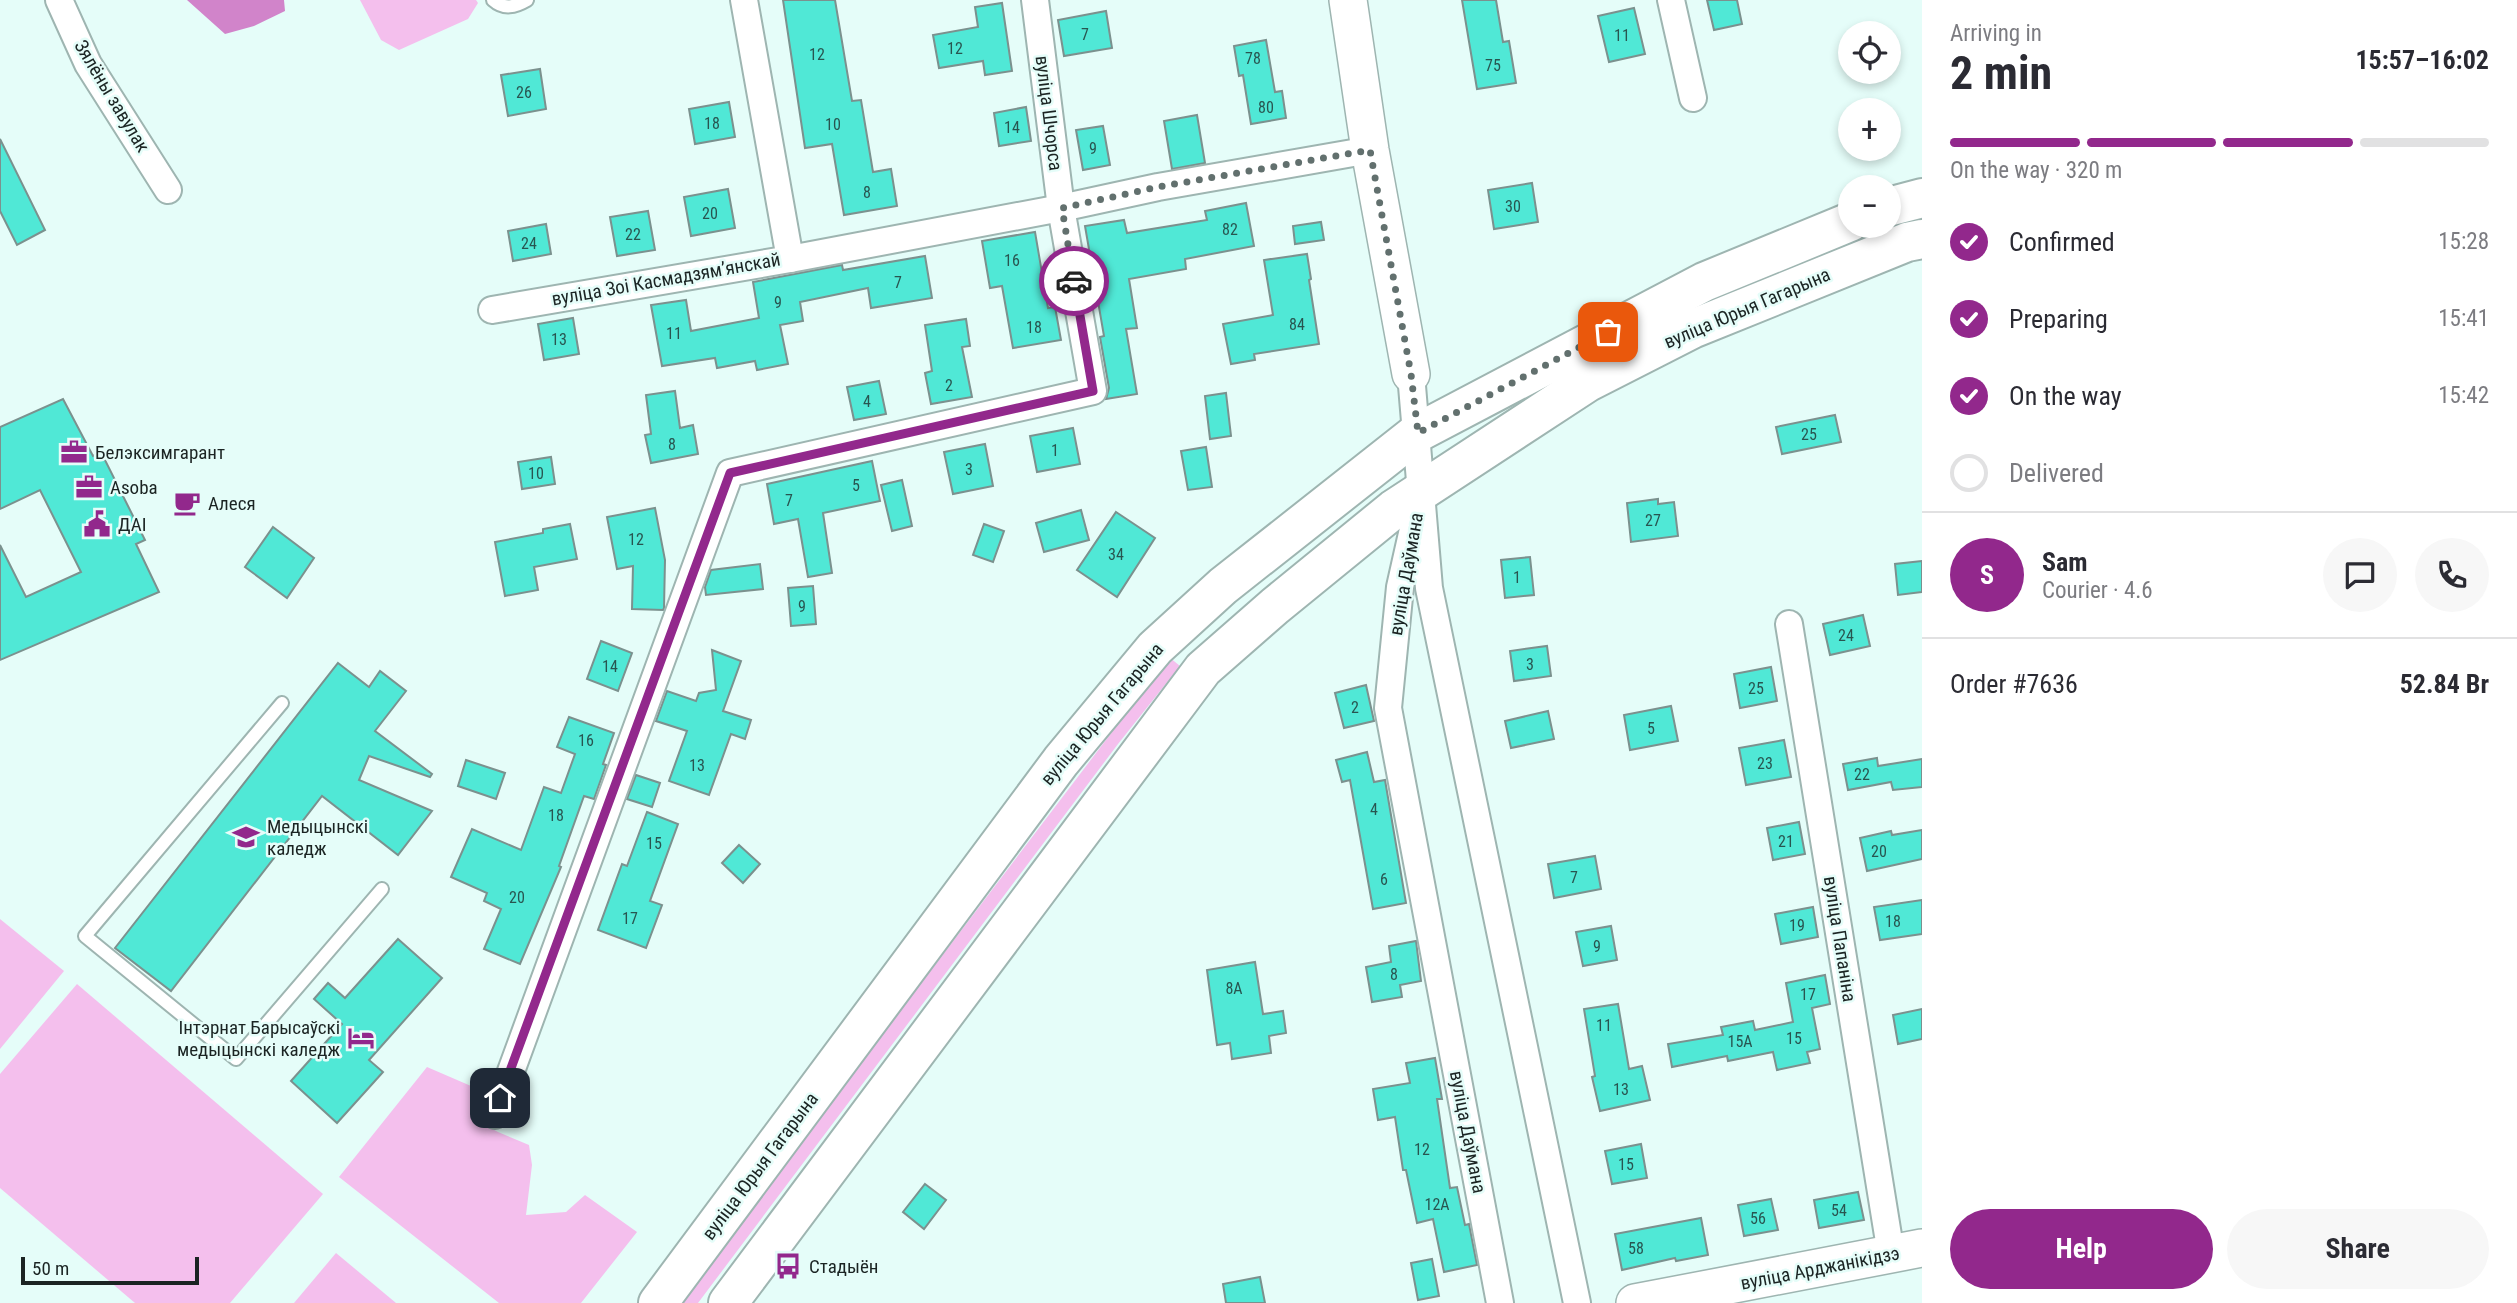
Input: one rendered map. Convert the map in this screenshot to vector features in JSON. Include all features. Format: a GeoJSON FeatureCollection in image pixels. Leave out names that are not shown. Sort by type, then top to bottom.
{"type":"FeatureCollection","features":[{"type":"Feature","properties":{"kind":"main road"},"geometry":{"type":"LineString","coordinates":[[1901,204],[1922,198]]}},
{"type":"Feature","properties":{"kind":"main road","name":"вуліца Юрыя Гагарына"},"geometry":{"type":"LineString","coordinates":[[658,1303],[1061,761],[1155,648],[1223,586],[1418,433],[1704,282],[1838,227]]}},
{"type":"Feature","properties":{"kind":"main road","name":"вуліца Юрыя Гагарына"},"geometry":{"type":"LineString","coordinates":[[728,1303],[1203,669],[1394,509],[1588,382],[1692,328],[1907,242],[1922,239]]}},
{"type":"Feature","properties":{"kind":"street","name":"Зялёны завулак"},"geometry":{"type":"LineString","coordinates":[[59,0],[88,64],[168,190]]}},
{"type":"Feature","properties":{"kind":"street","name":"вуліца Зоі Касмадзямʼянскай"},"geometry":{"type":"LineString","coordinates":[[492,310],[790,259],[744,0]]}},
{"type":"Feature","properties":{"kind":"street","name":"вуліца Шчорса"},"geometry":{"type":"LineString","coordinates":[[495,1115],[730,473],[1093,391],[1062,208],[1035,0]]}},
{"type":"Feature","properties":{"kind":"street"},"geometry":{"type":"LineString","coordinates":[[1348,0],[1370,150],[1411,374],[1421,492]]}},
{"type":"Feature","properties":{"kind":"street"},"geometry":{"type":"LineString","coordinates":[[1671,0],[1693,98]]}},
{"type":"Feature","properties":{"kind":"street"},"geometry":{"type":"LineString","coordinates":[[790,259],[1062,208],[1158,187],[1370,150]]}},
{"type":"Feature","properties":{"kind":"street","name":"вуліца Даўмана"},"geometry":{"type":"LineString","coordinates":[[1421,492],[1400,587],[1388,708],[1500,1303]]}},
{"type":"Feature","properties":{"kind":"street","name":"вуліца Даўмана"},"geometry":{"type":"LineString","coordinates":[[1421,492],[1429,588],[1577,1303]]}},
{"type":"Feature","properties":{"kind":"street","name":"вуліца Папаніна"},"geometry":{"type":"LineString","coordinates":[[1789,624],[1907,1251]]}},
{"type":"Feature","properties":{"kind":"street","name":"вуліца Арджанікідзэ"},"geometry":{"type":"LineString","coordinates":[[1635,1303],[1907,1251]]}},
{"type":"Feature","properties":{"kind":"lane"},"geometry":{"type":"LineString","coordinates":[[493,0],[505,7],[517,6],[527,0]]}},
{"type":"Feature","properties":{"kind":"lane"},"geometry":{"type":"LineString","coordinates":[[282,703],[85,936],[236,1059],[382,889]]}},
{"type":"Feature","properties":{"kind":"shaded area"},"geometry":{"type":"Polygon","coordinates":[[[187,0],[284,0],[285,11],[254,26],[225,34],[187,0]]]}},
{"type":"Feature","properties":{"kind":"shaded area"},"geometry":{"type":"Polygon","coordinates":[[[360,0],[476,0],[478,3],[468,19],[399,50],[381,40],[360,0]]]}},
{"type":"Feature","properties":{"kind":"shaded area"},"geometry":{"type":"Polygon","coordinates":[[[1169,657],[1180,666],[1118,744],[698,1303],[678,1303],[1169,657]]]}},
{"type":"Feature","properties":{"kind":"shaded area"},"geometry":{"type":"Polygon","coordinates":[[[0,919],[64,971],[0,1049],[0,919]]]}},
{"type":"Feature","properties":{"kind":"shaded area"},"geometry":{"type":"Polygon","coordinates":[[[77,984],[323,1194],[230,1303],[135,1303],[0,1188],[0,1074],[77,984]]]}},
{"type":"Feature","properties":{"kind":"shaded area"},"geometry":{"type":"Polygon","coordinates":[[[427,1067],[471,1086],[473,1119],[529,1145],[532,1165],[526,1215],[566,1212],[585,1195],[637,1232],[581,1303],[499,1303],[339,1177],[427,1067]]]}},
{"type":"Feature","properties":{"kind":"shaded area"},"geometry":{"type":"Polygon","coordinates":[[[336,1253],[396,1303],[294,1303],[336,1253]]]}},
{"type":"Feature","properties":{"kind":"building"},"geometry":{"type":"Polygon","coordinates":[[[783,0],[835,0],[852,101],[861,100],[873,172],[891,169],[897,206],[844,215],[832,144],[805,148],[783,0]]]}},
{"type":"Feature","properties":{"kind":"building"},"geometry":{"type":"Polygon","coordinates":[[[1462,0],[1496,0],[1503,42],[1509,41],[1516,83],[1477,89],[1462,0]]]}},
{"type":"Feature","properties":{"kind":"building"},"geometry":{"type":"Polygon","coordinates":[[[1707,0],[1737,0],[1742,24],[1714,30],[1707,0]]]}},
{"type":"Feature","properties":{"kind":"building"},"geometry":{"type":"Polygon","coordinates":[[[1002,3],[1012,71],[985,75],[983,61],[939,68],[933,35],[978,27],[975,7],[1002,3]]]}},
{"type":"Feature","properties":{"kind":"building"},"geometry":{"type":"Polygon","coordinates":[[[1634,8],[1645,54],[1609,62],[1598,16],[1634,8]]]}},
{"type":"Feature","properties":{"kind":"building"},"geometry":{"type":"Polygon","coordinates":[[[1106,11],[1112,48],[1064,56],[1058,20],[1106,11]]]}},
{"type":"Feature","properties":{"kind":"building"},"geometry":{"type":"Polygon","coordinates":[[[1266,40],[1275,92],[1282,91],[1286,118],[1251,124],[1243,75],[1239,76],[1234,46],[1266,40]]]}},
{"type":"Feature","properties":{"kind":"building"},"geometry":{"type":"Polygon","coordinates":[[[540,69],[546,109],[508,116],[501,75],[540,69]]]}},
{"type":"Feature","properties":{"kind":"building"},"geometry":{"type":"Polygon","coordinates":[[[729,102],[735,137],[695,144],[689,109],[729,102]]]}},
{"type":"Feature","properties":{"kind":"building"},"geometry":{"type":"Polygon","coordinates":[[[1026,107],[1031,141],[999,146],[994,113],[1026,107]]]}},
{"type":"Feature","properties":{"kind":"building"},"geometry":{"type":"Polygon","coordinates":[[[1197,115],[1205,163],[1172,169],[1164,121],[1197,115]]]}},
{"type":"Feature","properties":{"kind":"building"},"geometry":{"type":"Polygon","coordinates":[[[1103,126],[1110,165],[1083,170],[1076,130],[1103,126]]]}},
{"type":"Feature","properties":{"kind":"building"},"geometry":{"type":"Polygon","coordinates":[[[0,139],[45,230],[17,245],[0,211],[0,139]]]}},
{"type":"Feature","properties":{"kind":"building"},"geometry":{"type":"Polygon","coordinates":[[[1532,183],[1538,222],[1494,229],[1488,190],[1532,183]]]}},
{"type":"Feature","properties":{"kind":"building"},"geometry":{"type":"Polygon","coordinates":[[[728,189],[735,228],[691,236],[684,197],[728,189]]]}},
{"type":"Feature","properties":{"kind":"building"},"geometry":{"type":"Polygon","coordinates":[[[1246,203],[1254,246],[1185,259],[1186,269],[1129,279],[1137,328],[1126,329],[1137,394],[1106,399],[1109,388],[1100,337],[1104,336],[1085,226],[1124,220],[1127,233],[1207,220],[1205,211],[1246,203]]]}},
{"type":"Feature","properties":{"kind":"building"},"geometry":{"type":"Polygon","coordinates":[[[648,211],[655,250],[617,256],[610,217],[648,211]]]}},
{"type":"Feature","properties":{"kind":"building"},"geometry":{"type":"Polygon","coordinates":[[[1321,222],[1324,240],[1295,244],[1293,226],[1321,222]]]}},
{"type":"Feature","properties":{"kind":"building"},"geometry":{"type":"Polygon","coordinates":[[[546,224],[551,254],[513,261],[508,231],[546,224]]]}},
{"type":"Feature","properties":{"kind":"building"},"geometry":{"type":"Polygon","coordinates":[[[1035,232],[1048,308],[1055,307],[1061,340],[1013,348],[1002,286],[990,288],[982,241],[1035,232]]]}},
{"type":"Feature","properties":{"kind":"building"},"geometry":{"type":"Polygon","coordinates":[[[1307,254],[1319,344],[1254,354],[1255,360],[1231,364],[1223,324],[1273,315],[1264,260],[1307,254]]]}},
{"type":"Feature","properties":{"kind":"building"},"geometry":{"type":"Polygon","coordinates":[[[925,256],[932,298],[871,308],[868,288],[800,302],[803,321],[780,325],[788,364],[757,370],[755,361],[717,368],[715,358],[662,366],[651,305],[686,300],[691,331],[759,318],[753,282],[842,265],[843,270],[925,256]]]}},
{"type":"Feature","properties":{"kind":"building"},"geometry":{"type":"Polygon","coordinates":[[[573,318],[579,354],[544,360],[538,324],[573,318]]]}},
{"type":"Feature","properties":{"kind":"building"},"geometry":{"type":"Polygon","coordinates":[[[966,319],[970,346],[962,347],[972,397],[931,404],[925,373],[932,371],[925,325],[966,319]]]}},
{"type":"Feature","properties":{"kind":"building"},"geometry":{"type":"Polygon","coordinates":[[[879,381],[886,414],[854,420],[847,387],[879,381]]]}},
{"type":"Feature","properties":{"kind":"building"},"geometry":{"type":"Polygon","coordinates":[[[675,391],[680,428],[693,425],[698,454],[651,463],[645,435],[651,434],[646,395],[675,391]]]}},
{"type":"Feature","properties":{"kind":"building"},"geometry":{"type":"Polygon","coordinates":[[[1226,393],[1231,436],[1210,439],[1205,396],[1226,393]]]}},
{"type":"Feature","properties":{"kind":"building","name":"ДАІ"},"geometry":{"type":"Polygon","coordinates":[[[63,399],[93,456],[101,452],[145,540],[136,544],[159,592],[0,660],[0,545],[26,597],[81,572],[40,490],[0,509],[0,427],[63,399]]]}},
{"type":"Feature","properties":{"kind":"building"},"geometry":{"type":"Polygon","coordinates":[[[1835,415],[1841,442],[1782,454],[1776,427],[1835,415]]]}},
{"type":"Feature","properties":{"kind":"building"},"geometry":{"type":"Polygon","coordinates":[[[1073,428],[1080,464],[1037,472],[1030,436],[1073,428]]]}},
{"type":"Feature","properties":{"kind":"building"},"geometry":{"type":"Polygon","coordinates":[[[985,444],[993,486],[953,494],[944,452],[985,444]]]}},
{"type":"Feature","properties":{"kind":"building"},"geometry":{"type":"Polygon","coordinates":[[[1206,447],[1212,487],[1188,490],[1181,451],[1206,447]]]}},
{"type":"Feature","properties":{"kind":"building"},"geometry":{"type":"Polygon","coordinates":[[[551,457],[555,484],[522,489],[518,462],[551,457]]]}},
{"type":"Feature","properties":{"kind":"building"},"geometry":{"type":"Polygon","coordinates":[[[872,461],[880,501],[823,513],[832,573],[808,577],[798,519],[774,524],[767,484],[872,461]]]}},
{"type":"Feature","properties":{"kind":"building"},"geometry":{"type":"Polygon","coordinates":[[[902,480],[912,526],[892,531],[881,485],[902,480]]]}},
{"type":"Feature","properties":{"kind":"building"},"geometry":{"type":"Polygon","coordinates":[[[1658,499],[1658,504],[1674,502],[1678,536],[1631,542],[1627,503],[1658,499]]]}},
{"type":"Feature","properties":{"kind":"building"},"geometry":{"type":"Polygon","coordinates":[[[655,508],[665,560],[664,608],[632,609],[633,566],[617,569],[607,517],[655,508]]]}},
{"type":"Feature","properties":{"kind":"building"},"geometry":{"type":"Polygon","coordinates":[[[1081,510],[1089,540],[1044,552],[1036,523],[1081,510]]]}},
{"type":"Feature","properties":{"kind":"building"},"geometry":{"type":"Polygon","coordinates":[[[1116,512],[1155,538],[1117,597],[1077,570],[1116,512]]]}},
{"type":"Feature","properties":{"kind":"building"},"geometry":{"type":"Polygon","coordinates":[[[570,524],[577,559],[534,567],[538,590],[505,596],[495,542],[543,533],[543,529],[570,524]]]}},
{"type":"Feature","properties":{"kind":"building"},"geometry":{"type":"Polygon","coordinates":[[[984,524],[1004,531],[993,562],[973,555],[984,524]]]}},
{"type":"Feature","properties":{"kind":"building"},"geometry":{"type":"Polygon","coordinates":[[[273,527],[314,558],[287,598],[245,567],[273,527]]]}},
{"type":"Feature","properties":{"kind":"building"},"geometry":{"type":"Polygon","coordinates":[[[1530,557],[1534,595],[1505,598],[1501,560],[1530,557]]]}},
{"type":"Feature","properties":{"kind":"building"},"geometry":{"type":"Polygon","coordinates":[[[1922,561],[1922,592],[1898,595],[1895,564],[1922,561]]]}},
{"type":"Feature","properties":{"kind":"building"},"geometry":{"type":"Polygon","coordinates":[[[760,564],[763,589],[706,595],[705,587],[711,570],[760,564]]]}},
{"type":"Feature","properties":{"kind":"building"},"geometry":{"type":"Polygon","coordinates":[[[813,586],[816,624],[791,626],[788,588],[813,586]]]}},
{"type":"Feature","properties":{"kind":"building"},"geometry":{"type":"Polygon","coordinates":[[[1863,615],[1870,646],[1830,655],[1823,624],[1863,615]]]}},
{"type":"Feature","properties":{"kind":"building"},"geometry":{"type":"Polygon","coordinates":[[[601,641],[632,653],[618,691],[587,679],[601,641]]]}},
{"type":"Feature","properties":{"kind":"building"},"geometry":{"type":"Polygon","coordinates":[[[1547,646],[1551,676],[1514,681],[1510,651],[1547,646]]]}},
{"type":"Feature","properties":{"kind":"building"},"geometry":{"type":"Polygon","coordinates":[[[712,650],[741,661],[723,711],[751,720],[745,739],[731,734],[709,795],[669,781],[687,731],[656,721],[667,691],[696,701],[699,693],[716,690],[712,650]]]}},
{"type":"Feature","properties":{"kind":"building","name":"Медыцынскі каледж"},"geometry":{"type":"Polygon","coordinates":[[[338,663],[369,687],[380,671],[406,691],[375,731],[432,774],[430,777],[369,756],[359,780],[432,811],[398,855],[322,796],[171,991],[115,948],[338,663]]]}},
{"type":"Feature","properties":{"kind":"building"},"geometry":{"type":"Polygon","coordinates":[[[1771,667],[1777,701],[1740,708],[1734,674],[1771,667]]]}},
{"type":"Feature","properties":{"kind":"building"},"geometry":{"type":"Polygon","coordinates":[[[1366,685],[1374,721],[1344,728],[1335,693],[1366,685]]]}},
{"type":"Feature","properties":{"kind":"building"},"geometry":{"type":"Polygon","coordinates":[[[1671,706],[1678,741],[1630,750],[1624,715],[1671,706]]]}},
{"type":"Feature","properties":{"kind":"building"},"geometry":{"type":"Polygon","coordinates":[[[1548,711],[1554,739],[1511,748],[1505,721],[1548,711]]]}},
{"type":"Feature","properties":{"kind":"building"},"geometry":{"type":"Polygon","coordinates":[[[569,717],[614,733],[594,799],[584,796],[559,866],[561,867],[520,964],[484,949],[501,909],[484,901],[487,893],[451,877],[472,829],[521,850],[544,787],[561,793],[575,754],[557,747],[569,717]]]}},
{"type":"Feature","properties":{"kind":"building"},"geometry":{"type":"Polygon","coordinates":[[[1784,740],[1791,777],[1746,785],[1739,748],[1784,740]]]}},
{"type":"Feature","properties":{"kind":"building"},"geometry":{"type":"Polygon","coordinates":[[[1367,752],[1374,782],[1385,780],[1406,903],[1373,909],[1350,780],[1342,782],[1336,760],[1367,752]]]}},
{"type":"Feature","properties":{"kind":"building"},"geometry":{"type":"Polygon","coordinates":[[[1877,758],[1878,766],[1922,759],[1922,787],[1893,790],[1891,782],[1848,790],[1843,764],[1877,758]]]}},
{"type":"Feature","properties":{"kind":"building"},"geometry":{"type":"Polygon","coordinates":[[[466,760],[505,773],[496,799],[458,786],[466,760]]]}},
{"type":"Feature","properties":{"kind":"building"},"geometry":{"type":"Polygon","coordinates":[[[636,775],[660,783],[652,807],[627,799],[636,775]]]}},
{"type":"Feature","properties":{"kind":"building"},"geometry":{"type":"Polygon","coordinates":[[[647,812],[678,824],[650,901],[662,905],[646,948],[598,930],[622,864],[627,866],[647,812]]]}},
{"type":"Feature","properties":{"kind":"building"},"geometry":{"type":"Polygon","coordinates":[[[1799,822],[1805,854],[1773,860],[1767,828],[1799,822]]]}},
{"type":"Feature","properties":{"kind":"building"},"geometry":{"type":"Polygon","coordinates":[[[1922,830],[1922,859],[1867,871],[1860,838],[1891,831],[1892,835],[1922,830]]]}},
{"type":"Feature","properties":{"kind":"building"},"geometry":{"type":"Polygon","coordinates":[[[739,845],[760,864],[743,883],[722,863],[739,845]]]}},
{"type":"Feature","properties":{"kind":"building"},"geometry":{"type":"Polygon","coordinates":[[[1595,856],[1601,889],[1554,898],[1548,864],[1595,856]]]}},
{"type":"Feature","properties":{"kind":"building"},"geometry":{"type":"Polygon","coordinates":[[[1922,900],[1922,934],[1880,940],[1874,907],[1922,900]]]}},
{"type":"Feature","properties":{"kind":"building"},"geometry":{"type":"Polygon","coordinates":[[[1813,907],[1818,937],[1781,944],[1775,914],[1813,907]]]}},
{"type":"Feature","properties":{"kind":"building"},"geometry":{"type":"Polygon","coordinates":[[[1611,926],[1617,960],[1583,966],[1576,932],[1611,926]]]}},
{"type":"Feature","properties":{"kind":"building"},"geometry":{"type":"Polygon","coordinates":[[[398,939],[442,978],[369,1060],[383,1072],[337,1123],[291,1081],[342,1024],[314,999],[328,983],[345,998],[398,939]]]}},
{"type":"Feature","properties":{"kind":"building"},"geometry":{"type":"Polygon","coordinates":[[[1416,941],[1421,981],[1400,985],[1402,997],[1372,1002],[1366,967],[1391,962],[1389,946],[1416,941]]]}},
{"type":"Feature","properties":{"kind":"building"},"geometry":{"type":"Polygon","coordinates":[[[1255,962],[1263,1014],[1283,1011],[1286,1033],[1269,1036],[1271,1053],[1232,1059],[1230,1043],[1217,1045],[1207,970],[1255,962]]]}},
{"type":"Feature","properties":{"kind":"building"},"geometry":{"type":"Polygon","coordinates":[[[1825,975],[1830,1004],[1812,1008],[1820,1049],[1807,1052],[1810,1063],[1777,1070],[1773,1052],[1728,1061],[1727,1056],[1672,1067],[1668,1044],[1723,1035],[1721,1027],[1753,1021],[1755,1030],[1793,1022],[1786,983],[1825,975]]]}},
{"type":"Feature","properties":{"kind":"building"},"geometry":{"type":"Polygon","coordinates":[[[1618,1004],[1629,1069],[1642,1066],[1650,1100],[1600,1111],[1592,1077],[1595,1076],[1584,1009],[1618,1004]]]}},
{"type":"Feature","properties":{"kind":"building"},"geometry":{"type":"Polygon","coordinates":[[[1922,1009],[1922,1039],[1898,1044],[1893,1015],[1922,1009]]]}},
{"type":"Feature","properties":{"kind":"building"},"geometry":{"type":"Polygon","coordinates":[[[1435,1058],[1442,1099],[1437,1099],[1450,1188],[1457,1187],[1465,1225],[1469,1224],[1477,1265],[1444,1272],[1433,1219],[1417,1223],[1406,1170],[1403,1170],[1395,1117],[1378,1120],[1373,1089],[1410,1083],[1406,1063],[1435,1058]]]}},
{"type":"Feature","properties":{"kind":"building"},"geometry":{"type":"Polygon","coordinates":[[[1641,1144],[1647,1178],[1612,1184],[1605,1151],[1641,1144]]]}},
{"type":"Feature","properties":{"kind":"building"},"geometry":{"type":"Polygon","coordinates":[[[925,1184],[946,1200],[924,1229],[903,1212],[925,1184]]]}},
{"type":"Feature","properties":{"kind":"building"},"geometry":{"type":"Polygon","coordinates":[[[1858,1192],[1864,1220],[1819,1228],[1814,1200],[1858,1192]]]}},
{"type":"Feature","properties":{"kind":"building"},"geometry":{"type":"Polygon","coordinates":[[[1771,1199],[1778,1230],[1744,1236],[1738,1205],[1771,1199]]]}},
{"type":"Feature","properties":{"kind":"building"},"geometry":{"type":"Polygon","coordinates":[[[1701,1218],[1708,1255],[1676,1261],[1675,1258],[1622,1270],[1615,1234],[1701,1218]]]}},
{"type":"Feature","properties":{"kind":"building"},"geometry":{"type":"Polygon","coordinates":[[[1432,1259],[1439,1296],[1418,1300],[1411,1263],[1432,1259]]]}},
{"type":"Feature","properties":{"kind":"building"},"geometry":{"type":"Polygon","coordinates":[[[1260,1277],[1265,1303],[1226,1303],[1223,1284],[1260,1277]]]}},
{"type":"Feature","properties":{"kind":"way so far"},"geometry":{"type":"LineString","coordinates":[[1074,281],[1062,208],[1158,187],[1370,150],[1411,374],[1418,433],[1608,332]]}},
{"type":"Feature","properties":{"kind":"place","name":"Белэксимгарант"},"geometry":{"type":"Point","coordinates":[74,452]}},
{"type":"Feature","properties":{"kind":"place","name":"Asoba"},"geometry":{"type":"Point","coordinates":[89,487]}},
{"type":"Feature","properties":{"kind":"place","name":"Алеся"},"geometry":{"type":"Point","coordinates":[187,503]}},
{"type":"Feature","properties":{"kind":"place","name":"ДАІ"},"geometry":{"type":"Point","coordinates":[97,524]}},
{"type":"Feature","properties":{"kind":"place","name":"Медыцынскі каледж"},"geometry":{"type":"Point","coordinates":[246,837]}},
{"type":"Feature","properties":{"kind":"place","name":"Інтэрнат Барысаўскі медыцынскі каледж"},"geometry":{"type":"Point","coordinates":[361,1038]}},
{"type":"Feature","properties":{"kind":"place","name":"Стадыён"},"geometry":{"type":"Point","coordinates":[788,1266]}},
{"type":"Feature","properties":{"kind":"route"},"geometry":{"type":"LineString","coordinates":[[500,1098],[730,473],[1093,391],[1074,281]]}}]}
